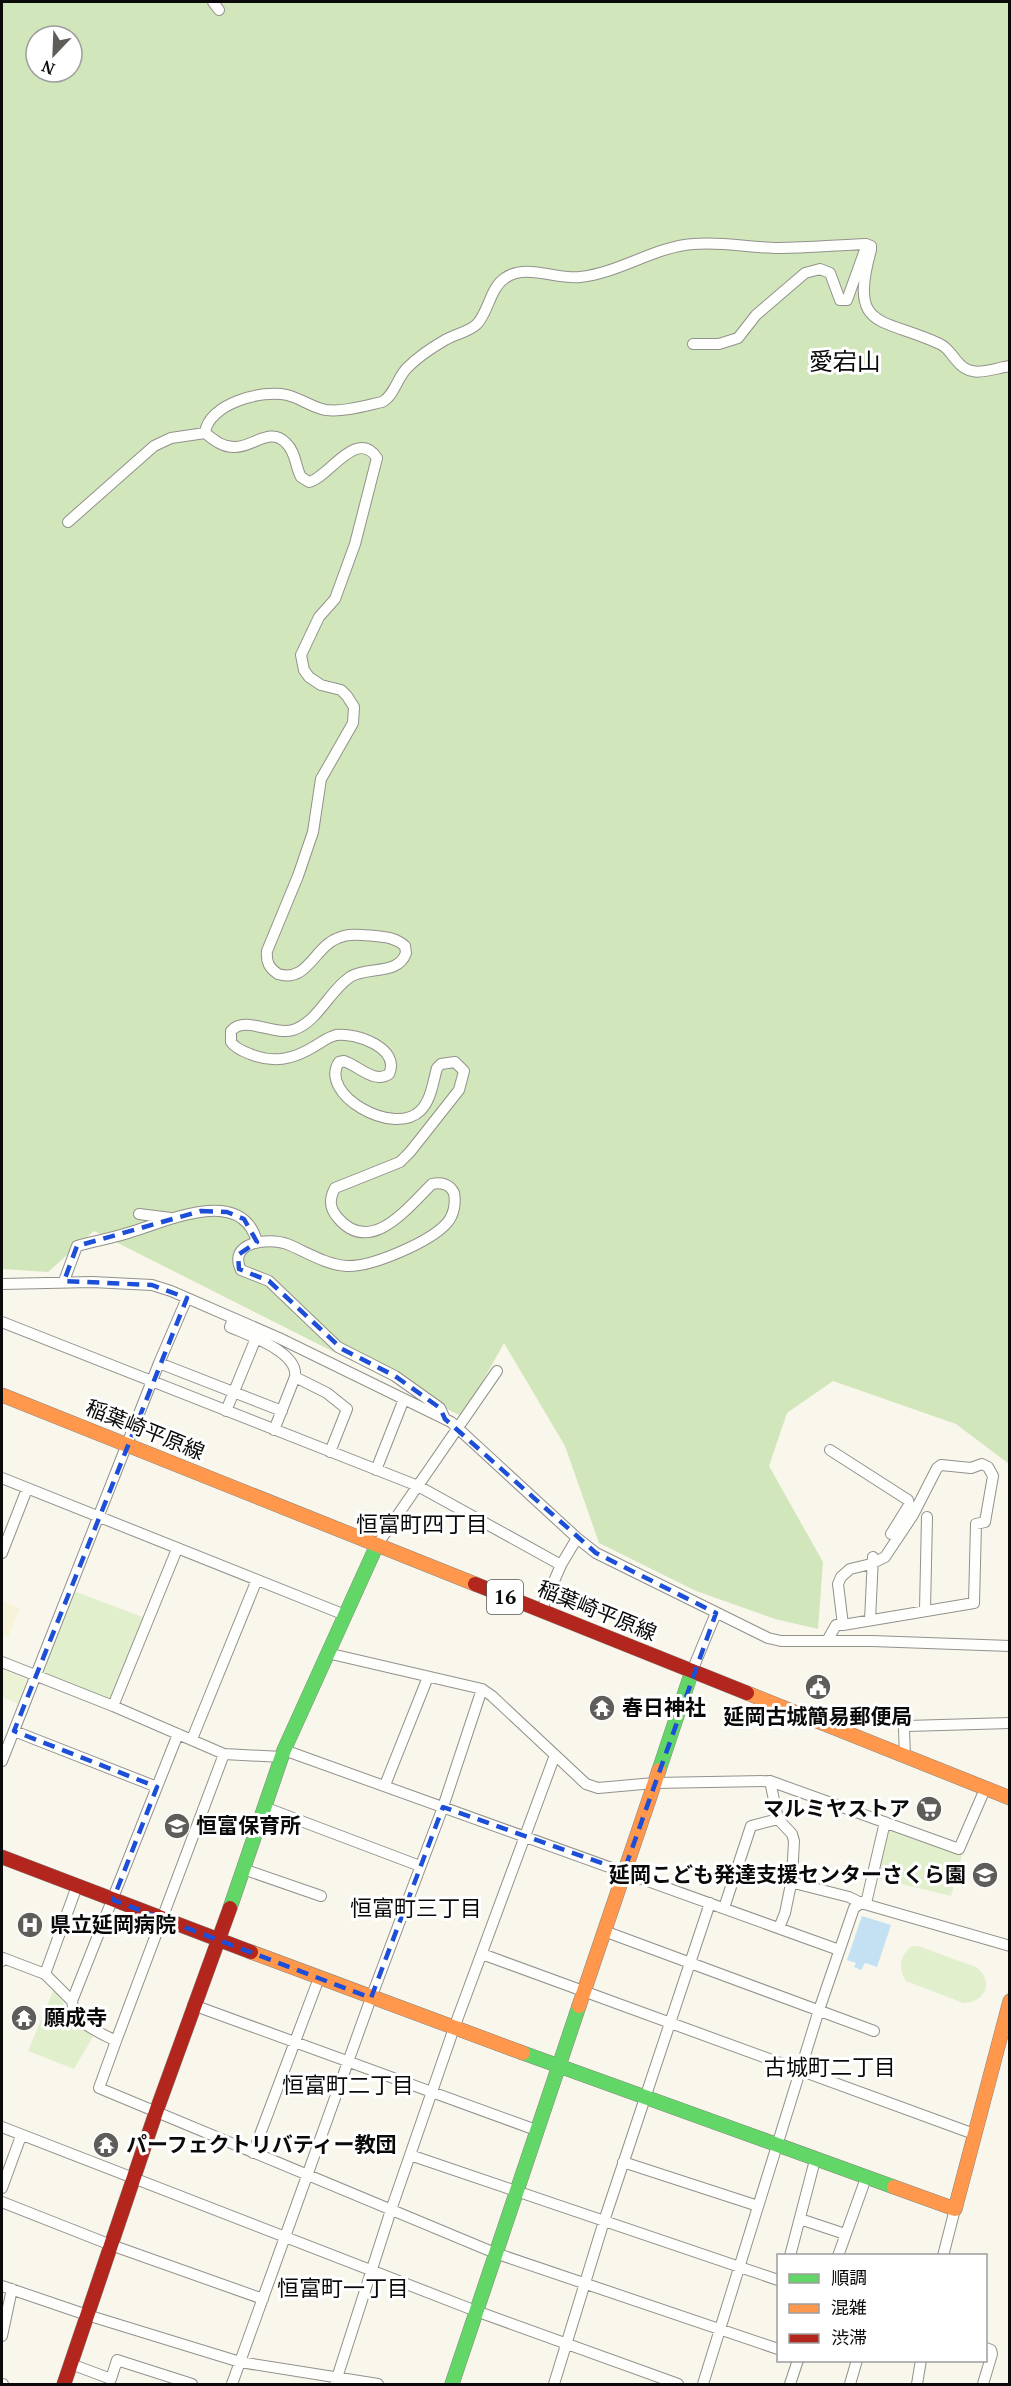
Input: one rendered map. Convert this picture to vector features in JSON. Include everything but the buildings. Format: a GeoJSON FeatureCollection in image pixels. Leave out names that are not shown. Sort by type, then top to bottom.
{"type":"FeatureCollection","features":[{"type":"Feature","properties":{"kind":"street"},"geometry":{"type":"LineString","coordinates":[[205,433],[209,421],[225,408],[243,399],[263,394],[285,394],[326,410],[382,402],[390,398],[398,378],[408,366],[445,340],[474,327],[479,322],[497,285],[507,276],[526,272],[565,277],[587,276],[676,247],[693,244],[720,243],[778,248],[868,245]]}},
{"type":"Feature","properties":{"kind":"street"},"geometry":{"type":"LineString","coordinates":[[693,344],[719,344],[738,338],[756,315],[806,273],[814,269],[830,273],[840,300],[847,300],[868,245]]}},
{"type":"Feature","properties":{"kind":"street"},"geometry":{"type":"LineString","coordinates":[[868,245],[871,250],[863,285],[863,296],[865,304],[873,315],[891,326],[942,344],[968,372],[975,373],[1010,366]]}},
{"type":"Feature","properties":{"kind":"street"},"geometry":{"type":"LineString","coordinates":[[68,522],[154,446],[171,438],[205,433],[222,445],[234,447],[268,436],[280,438],[292,451],[301,477],[309,482],[318,479],[347,453],[364,450],[374,453],[377,458],[355,544],[334,599],[319,617],[302,655],[304,670],[309,677],[321,685],[341,690],[347,696],[354,707],[353,723],[321,779],[313,832],[298,876],[267,951],[267,958],[268,964],[278,974],[295,975],[302,972],[325,946],[336,939],[357,934],[392,938],[405,946],[406,953],[400,964],[391,968],[361,972],[351,977],[313,1016],[294,1029],[285,1032],[245,1025],[237,1026],[231,1031],[231,1041],[239,1049],[268,1060],[295,1057],[336,1035],[354,1036],[379,1047],[390,1055],[393,1062],[389,1074],[384,1078],[376,1078],[344,1061],[339,1062],[334,1076],[343,1092],[361,1108],[393,1120],[412,1117],[426,1105],[437,1068],[441,1064],[455,1062],[464,1071],[459,1090],[410,1152],[400,1162],[335,1188],[330,1203],[334,1213],[348,1226],[363,1231],[383,1229],[396,1220],[432,1184],[446,1184],[454,1193],[455,1207],[446,1223],[396,1254],[346,1266],[284,1242],[268,1240],[250,1244],[239,1253],[238,1264],[241,1270],[269,1281],[338,1347],[395,1376],[440,1408],[445,1419]]}},
{"type":"Feature","properties":{"kind":"street"},"geometry":{"type":"LineString","coordinates":[[64,1281],[77,1246],[123,1235],[201,1211],[227,1212],[250,1224],[257,1242]]}},
{"type":"Feature","properties":{"kind":"street"},"geometry":{"type":"LineString","coordinates":[[139,1214],[174,1219]]}},
{"type":"Feature","properties":{"kind":"street"},"geometry":{"type":"LineString","coordinates":[[2,1284],[64,1281],[152,1285],[279,1338],[445,1419],[459,1428],[596,1553],[768,1638],[782,1641],[1010,1646]]}},
{"type":"Feature","properties":{"kind":"street"},"geometry":{"type":"LineString","coordinates":[[2,1761],[34,1675],[187,1298]]}},
{"type":"Feature","properties":{"kind":"street"},"geometry":{"type":"LineString","coordinates":[[233,1319],[230,1327],[281,1350],[293,1367],[295,1377],[274,1430]]}},
{"type":"Feature","properties":{"kind":"street"},"geometry":{"type":"LineString","coordinates":[[3,1326],[418,1486],[561,1566]]}},
{"type":"Feature","properties":{"kind":"street"},"geometry":{"type":"LineString","coordinates":[[226,1411],[256,1338]]}},
{"type":"Feature","properties":{"kind":"street"},"geometry":{"type":"LineString","coordinates":[[159,1363],[282,1411]]}},
{"type":"Feature","properties":{"kind":"street"},"geometry":{"type":"LineString","coordinates":[[64,2385],[156,2112],[219,1941],[283,1754],[377,1545],[497,1371]]}},
{"type":"Feature","properties":{"kind":"street"},"geometry":{"type":"LineString","coordinates":[[295,1377],[327,1393],[347,1409],[330,1452]]}},
{"type":"Feature","properties":{"kind":"street","name":"稲葉崎平原線"},"geometry":{"type":"LineString","coordinates":[[2,1395],[1010,1798]]}},
{"type":"Feature","properties":{"kind":"street"},"geometry":{"type":"LineString","coordinates":[[376,1470],[404,1399]]}},
{"type":"Feature","properties":{"kind":"street"},"geometry":{"type":"LineString","coordinates":[[831,1450],[908,1500],[909,1505],[881,1552],[873,1558],[871,1564],[870,1620]]}},
{"type":"Feature","properties":{"kind":"street"},"geometry":{"type":"LineString","coordinates":[[827,1641],[836,1625],[843,1625],[974,1603],[976,1524],[985,1522],[993,1476],[988,1467],[982,1464],[971,1468],[941,1465],[937,1468],[913,1515],[885,1557],[871,1564],[850,1569],[841,1577],[838,1584],[843,1625]]}},
{"type":"Feature","properties":{"kind":"street"},"geometry":{"type":"LineString","coordinates":[[2,1478],[345,1615]]}},
{"type":"Feature","properties":{"kind":"street"},"geometry":{"type":"LineString","coordinates":[[2,1553],[27,1489]]}},
{"type":"Feature","properties":{"kind":"street"},"geometry":{"type":"LineString","coordinates":[[925,1610],[927,1517]]}},
{"type":"Feature","properties":{"kind":"street"},"geometry":{"type":"LineString","coordinates":[[541,1611],[561,1566],[577,1538]]}},
{"type":"Feature","properties":{"kind":"street"},"geometry":{"type":"LineString","coordinates":[[113,1706],[177,1549]]}},
{"type":"Feature","properties":{"kind":"street"},"geometry":{"type":"LineString","coordinates":[[192,1739],[256,1581]]}},
{"type":"Feature","properties":{"kind":"street"},"geometry":{"type":"LineString","coordinates":[[452,2385],[692,1671],[716,1613]]}},
{"type":"Feature","properties":{"kind":"street"},"geometry":{"type":"LineString","coordinates":[[327,1653],[482,1689],[586,1784],[598,1788],[770,1781],[959,1849],[985,1788]]}},
{"type":"Feature","properties":{"kind":"street"},"geometry":{"type":"LineString","coordinates":[[2,1662],[113,1706],[224,1754],[283,1754],[386,1785],[839,1950]]}},
{"type":"Feature","properties":{"kind":"street"},"geometry":{"type":"LineString","coordinates":[[386,1785],[428,1677]]}},
{"type":"Feature","properties":{"kind":"street"},"geometry":{"type":"LineString","coordinates":[[232,2385],[442,1807],[482,1689]]}},
{"type":"Feature","properties":{"kind":"street"},"geometry":{"type":"LineString","coordinates":[[905,1757],[904,1729],[907,1726],[1010,1723]]}},
{"type":"Feature","properties":{"kind":"street"},"geometry":{"type":"LineString","coordinates":[[14,1731],[157,1787]]}},
{"type":"Feature","properties":{"kind":"street"},"geometry":{"type":"LineString","coordinates":[[116,2041],[84,2024],[72,2010],[72,2001],[178,1734]]}},
{"type":"Feature","properties":{"kind":"street"},"geometry":{"type":"LineString","coordinates":[[224,1754],[99,2088],[495,2253],[777,2349]]}},
{"type":"Feature","properties":{"kind":"street"},"geometry":{"type":"LineString","coordinates":[[335,2381],[454,2028],[555,1755]]}},
{"type":"Feature","properties":{"kind":"street"},"geometry":{"type":"LineString","coordinates":[[770,1781],[778,1819],[792,1834],[794,1841],[792,1879],[785,1913],[779,1928]]}},
{"type":"Feature","properties":{"kind":"street"},"geometry":{"type":"LineString","coordinates":[[264,1808],[420,1866]]}},
{"type":"Feature","properties":{"kind":"street"},"geometry":{"type":"LineString","coordinates":[[724,1908],[751,1826],[778,1819]]}},
{"type":"Feature","properties":{"kind":"street"},"geometry":{"type":"LineString","coordinates":[[703,2385],[839,1950],[854,1908],[867,1899],[885,1822]]}},
{"type":"Feature","properties":{"kind":"street"},"geometry":{"type":"LineString","coordinates":[[2,1857],[371,1998],[954,2210]]}},
{"type":"Feature","properties":{"kind":"street"},"geometry":{"type":"LineString","coordinates":[[243,1869],[321,1896]]}},
{"type":"Feature","properties":{"kind":"street"},"geometry":{"type":"LineString","coordinates":[[792,1879],[794,1882],[849,1897],[861,1903],[1010,1946]]}},
{"type":"Feature","properties":{"kind":"street"},"geometry":{"type":"LineString","coordinates":[[45,1974],[77,1886]]}},
{"type":"Feature","properties":{"kind":"street"},"geometry":{"type":"LineString","coordinates":[[554,2385],[623,2162],[710,1903]]}},
{"type":"Feature","properties":{"kind":"street"},"geometry":{"type":"LineString","coordinates":[[604,1932],[874,2031]]}},
{"type":"Feature","properties":{"kind":"street"},"geometry":{"type":"LineString","coordinates":[[482,1954],[974,2134]]}},
{"type":"Feature","properties":{"kind":"street"},"geometry":{"type":"LineString","coordinates":[[2,1961],[3,1958],[45,1974],[72,2001]]}},
{"type":"Feature","properties":{"kind":"street"},"geometry":{"type":"LineString","coordinates":[[253,2153],[319,1978]]}},
{"type":"Feature","properties":{"kind":"street"},"geometry":{"type":"LineString","coordinates":[[944,2254],[1010,2001]]}},
{"type":"Feature","properties":{"kind":"street"},"geometry":{"type":"LineString","coordinates":[[194,2005],[536,2130]]}},
{"type":"Feature","properties":{"kind":"street"},"geometry":{"type":"LineString","coordinates":[[2,2127],[284,2238],[678,2385]]}},
{"type":"Feature","properties":{"kind":"street"},"geometry":{"type":"LineString","coordinates":[[2,2188],[21,2136]]}},
{"type":"Feature","properties":{"kind":"street"},"geometry":{"type":"LineString","coordinates":[[410,2155],[777,2280]]}},
{"type":"Feature","properties":{"kind":"street"},"geometry":{"type":"LineString","coordinates":[[791,2254],[816,2160]]}},
{"type":"Feature","properties":{"kind":"street"},"geometry":{"type":"LineString","coordinates":[[623,2162],[758,2206]]}},
{"type":"Feature","properties":{"kind":"street"},"geometry":{"type":"LineString","coordinates":[[839,2254],[866,2178]]}},
{"type":"Feature","properties":{"kind":"street"},"geometry":{"type":"LineString","coordinates":[[2,2202],[111,2245],[263,2299]]}},
{"type":"Feature","properties":{"kind":"street"},"geometry":{"type":"LineString","coordinates":[[800,2219],[845,2234]]}},
{"type":"Feature","properties":{"kind":"street"},"geometry":{"type":"LineString","coordinates":[[2,2336],[7,2287],[87,2315],[240,2361],[335,2381],[378,2385]]}},
{"type":"Feature","properties":{"kind":"street"},"geometry":{"type":"LineString","coordinates":[[983,2385],[992,2354],[991,2350],[987,2348]]}},
{"type":"Feature","properties":{"kind":"street"},"geometry":{"type":"LineString","coordinates":[[71,2364],[111,2379],[117,2360],[192,2385]]}},
{"type":"Feature","properties":{"kind":"street"},"geometry":{"type":"LineString","coordinates":[[790,2385],[798,2362]]}},
{"type":"Feature","properties":{"kind":"street"},"geometry":{"type":"LineString","coordinates":[[850,2385],[857,2362]]}},
{"type":"Feature","properties":{"kind":"street"},"geometry":{"type":"LineString","coordinates":[[917,2385],[921,2362]]}},
{"type":"Feature","properties":{"kind":"highlighted area"},"geometry":{"type":"Polygon","coordinates":[[[201,1211],[227,1212],[244,1219],[257,1242],[238,1255],[239,1269],[269,1281],[342,1349],[395,1376],[440,1408],[445,1419],[596,1553],[716,1613],[624,1871],[443,1807],[371,1998],[113,1900],[157,1787],[14,1731],[187,1298],[152,1285],[64,1281],[77,1246],[201,1211]]]}},
{"type":"Feature","properties":{"kind":"shaded area"},"geometry":{"type":"Polygon","coordinates":[[[2,1601],[20,1608],[8,1637],[4,1635],[2,1641],[2,1601]]]}},
{"type":"Feature","properties":{"kind":"green space"},"geometry":{"type":"Polygon","coordinates":[[[2,2],[1009,2],[1009,1464],[956,1424],[833,1381],[787,1413],[769,1466],[823,1562],[818,1629],[775,1619],[696,1591],[599,1543],[565,1446],[504,1343],[463,1417],[94,1231],[48,1272],[2,1269],[2,2]]]}},
{"type":"Feature","properties":{"kind":"green space"},"geometry":{"type":"Polygon","coordinates":[[[74,1591],[145,1618],[112,1699],[108,1700],[44,1674],[42,1670],[74,1591]]]}},
{"type":"Feature","properties":{"kind":"green space"},"geometry":{"type":"Polygon","coordinates":[[[2,1669],[28,1680],[18,1704],[2,1697],[2,1669]]]}},
{"type":"Feature","properties":{"kind":"green space"},"geometry":{"type":"Polygon","coordinates":[[[888,1828],[962,1855],[951,1896],[876,1878],[888,1828]]]}},
{"type":"Feature","properties":{"kind":"green space"},"geometry":{"type":"Polygon","coordinates":[[[912,1946],[918,1946],[976,1967],[985,1979],[986,1985],[982,1995],[971,2002],[963,2003],[906,1981],[901,1963],[904,1954],[912,1946]]]}},
{"type":"Feature","properties":{"kind":"green space"},"geometry":{"type":"Polygon","coordinates":[[[54,1989],[60,1995],[69,2017],[94,2035],[74,2069],[28,2051],[54,1989]]]}},
{"type":"Feature","properties":{"kind":"water"},"geometry":{"type":"Polygon","coordinates":[[[862,1916],[891,1925],[877,1967],[865,1963],[861,1970],[854,1967],[856,1963],[847,1960],[862,1916]]]}},
{"type":"Feature","properties":{"kind":"traffic: fast"},"geometry":{"type":"LineString","coordinates":[[230,1908],[284,1750],[377,1545]]}},
{"type":"Feature","properties":{"kind":"traffic: fast"},"geometry":{"type":"LineString","coordinates":[[659,1770],[692,1671]]}},
{"type":"Feature","properties":{"kind":"traffic: fast"},"geometry":{"type":"LineString","coordinates":[[452,2384],[579,2006]]}},
{"type":"Feature","properties":{"kind":"traffic: fast"},"geometry":{"type":"LineString","coordinates":[[523,2053],[894,2187]]}},
{"type":"Feature","properties":{"kind":"traffic: slow"},"geometry":{"type":"LineString","coordinates":[[2,1395],[475,1584]]}},
{"type":"Feature","properties":{"kind":"traffic: slow"},"geometry":{"type":"LineString","coordinates":[[747,1693],[1010,1798]]}},
{"type":"Feature","properties":{"kind":"traffic: slow"},"geometry":{"type":"LineString","coordinates":[[579,2006],[659,1770]]}},
{"type":"Feature","properties":{"kind":"traffic: slow"},"geometry":{"type":"LineString","coordinates":[[251,1952],[523,2053]]}},
{"type":"Feature","properties":{"kind":"traffic: slow"},"geometry":{"type":"LineString","coordinates":[[894,2187],[955,2209],[1010,2001]]}},
{"type":"Feature","properties":{"kind":"traffic: jam"},"geometry":{"type":"LineString","coordinates":[[475,1584],[747,1693]]}},
{"type":"Feature","properties":{"kind":"traffic: jam"},"geometry":{"type":"LineString","coordinates":[[2,1857],[251,1952]]}},
{"type":"Feature","properties":{"kind":"traffic: jam"},"geometry":{"type":"LineString","coordinates":[[64,2384],[156,2112],[230,1908]]}},
{"type":"Feature","properties":{"kind":"place","name":"延岡古城簡易郵便局"},"geometry":{"type":"Point","coordinates":[818,1687]}},
{"type":"Feature","properties":{"kind":"place","name":"春日神社"},"geometry":{"type":"Point","coordinates":[602,1708]}},
{"type":"Feature","properties":{"kind":"place","name":"マルミヤストア"},"geometry":{"type":"Point","coordinates":[929,1809]}},
{"type":"Feature","properties":{"kind":"place","name":"恒富保育所"},"geometry":{"type":"Point","coordinates":[177,1826]}},
{"type":"Feature","properties":{"kind":"place","name":"延岡こども発達支援センターさくら園"},"geometry":{"type":"Point","coordinates":[985,1875]}},
{"type":"Feature","properties":{"kind":"place","name":"県立延岡病院"},"geometry":{"type":"Point","coordinates":[30,1925]}},
{"type":"Feature","properties":{"kind":"place","name":"願成寺"},"geometry":{"type":"Point","coordinates":[24,2018]}},
{"type":"Feature","properties":{"kind":"place","name":"パーフェクトリバティー教団"},"geometry":{"type":"Point","coordinates":[106,2145]}},
{"type":"Feature","properties":{"kind":"district","name":"愛宕山"},"geometry":{"type":"Point","coordinates":[845,362]}},
{"type":"Feature","properties":{"kind":"district","name":"恒富町四丁目"},"geometry":{"type":"Point","coordinates":[422,1524]}},
{"type":"Feature","properties":{"kind":"district","name":"恒富町三丁目"},"geometry":{"type":"Point","coordinates":[416,1908]}},
{"type":"Feature","properties":{"kind":"district","name":"古城町二丁目"},"geometry":{"type":"Point","coordinates":[830,2067]}},
{"type":"Feature","properties":{"kind":"district","name":"恒富町二丁目"},"geometry":{"type":"Point","coordinates":[348,2085]}},
{"type":"Feature","properties":{"kind":"district","name":"恒富町一丁目"},"geometry":{"type":"Point","coordinates":[343,2288]}}]}
